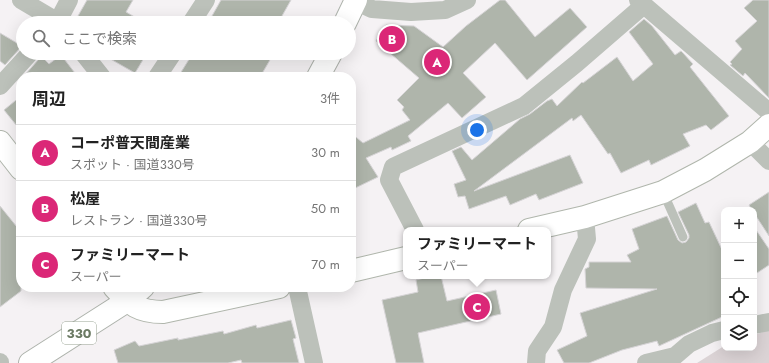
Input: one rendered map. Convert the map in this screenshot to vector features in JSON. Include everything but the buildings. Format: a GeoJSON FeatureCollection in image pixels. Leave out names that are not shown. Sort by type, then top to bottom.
{"type":"FeatureCollection","features":[{"type":"Feature","properties":{"kind":"main road"},"geometry":{"type":"LineString","coordinates":[[349,16],[355,0]]}},
{"type":"Feature","properties":{"kind":"main road"},"geometry":{"type":"LineString","coordinates":[[321,72],[327,60]]}},
{"type":"Feature","properties":{"kind":"main road"},"geometry":{"type":"LineString","coordinates":[[542,227],[585,217],[663,192],[705,170],[750,142],[769,125]]}},
{"type":"Feature","properties":{"kind":"main road"},"geometry":{"type":"LineString","coordinates":[[0,142],[16,163]]}},
{"type":"Feature","properties":{"kind":"main road"},"geometry":{"type":"LineString","coordinates":[[356,270],[403,259]]}},
{"type":"Feature","properties":{"kind":"main road"},"geometry":{"type":"LineString","coordinates":[[213,292],[233,297]]}},
{"type":"Feature","properties":{"kind":"main road"},"geometry":{"type":"LineString","coordinates":[[120,294],[137,308],[150,312],[163,312],[256,292]]}},
{"type":"Feature","properties":{"kind":"main road","name":"330"},"geometry":{"type":"LineString","coordinates":[[30,363],[120,294]]}},
{"type":"Feature","properties":{"kind":"street"},"geometry":{"type":"LineString","coordinates":[[21,0],[48,16]]}},
{"type":"Feature","properties":{"kind":"street"},"geometry":{"type":"LineString","coordinates":[[61,16],[70,0]]}},
{"type":"Feature","properties":{"kind":"street"},"geometry":{"type":"LineString","coordinates":[[196,16],[206,0]]}},
{"type":"Feature","properties":{"kind":"street"},"geometry":{"type":"LineString","coordinates":[[355,0],[372,9],[412,6],[445,10],[467,0]]}},
{"type":"Feature","properties":{"kind":"street"},"geometry":{"type":"LineString","coordinates":[[413,227],[389,180],[393,167],[524,106],[577,63],[641,3],[769,112]]}},
{"type":"Feature","properties":{"kind":"street"},"geometry":{"type":"LineString","coordinates":[[0,86],[24,60]]}},
{"type":"Feature","properties":{"kind":"street"},"geometry":{"type":"LineString","coordinates":[[89,60],[98,72]]}},
{"type":"Feature","properties":{"kind":"street"},"geometry":{"type":"LineString","coordinates":[[161,72],[168,60]]}},
{"type":"Feature","properties":{"kind":"street"},"geometry":{"type":"LineString","coordinates":[[750,142],[769,161]]}},
{"type":"Feature","properties":{"kind":"street"},"geometry":{"type":"LineString","coordinates":[[535,363],[537,351],[553,327],[563,290],[587,239],[585,217]]}},
{"type":"Feature","properties":{"kind":"street"},"geometry":{"type":"LineString","coordinates":[[298,292],[314,363]]}},
{"type":"Feature","properties":{"kind":"street"},"geometry":{"type":"LineString","coordinates":[[757,324],[769,322]]}},
{"type":"Feature","properties":{"kind":"street"},"geometry":{"type":"LineString","coordinates":[[646,363],[674,356],[689,344],[712,333],[721,331]]}},
{"type":"Feature","properties":{"kind":"lane"},"geometry":{"type":"LineString","coordinates":[[663,192],[683,237]]}},
{"type":"Feature","properties":{"kind":"shaded area"},"geometry":{"type":"Polygon","coordinates":[[[769,330],[769,363],[697,363],[721,348],[721,351],[757,351],[757,334],[769,330]]]}},
{"type":"Feature","properties":{"kind":"place","name":"松屋"},"geometry":{"type":"Point","coordinates":[392,39]}},
{"type":"Feature","properties":{"kind":"place","name":"コーポ普天間産業"},"geometry":{"type":"Point","coordinates":[437,62]}},
{"type":"Feature","properties":{"kind":"place","name":"ファミリーマート"},"geometry":{"type":"Point","coordinates":[477,307]}}]}
